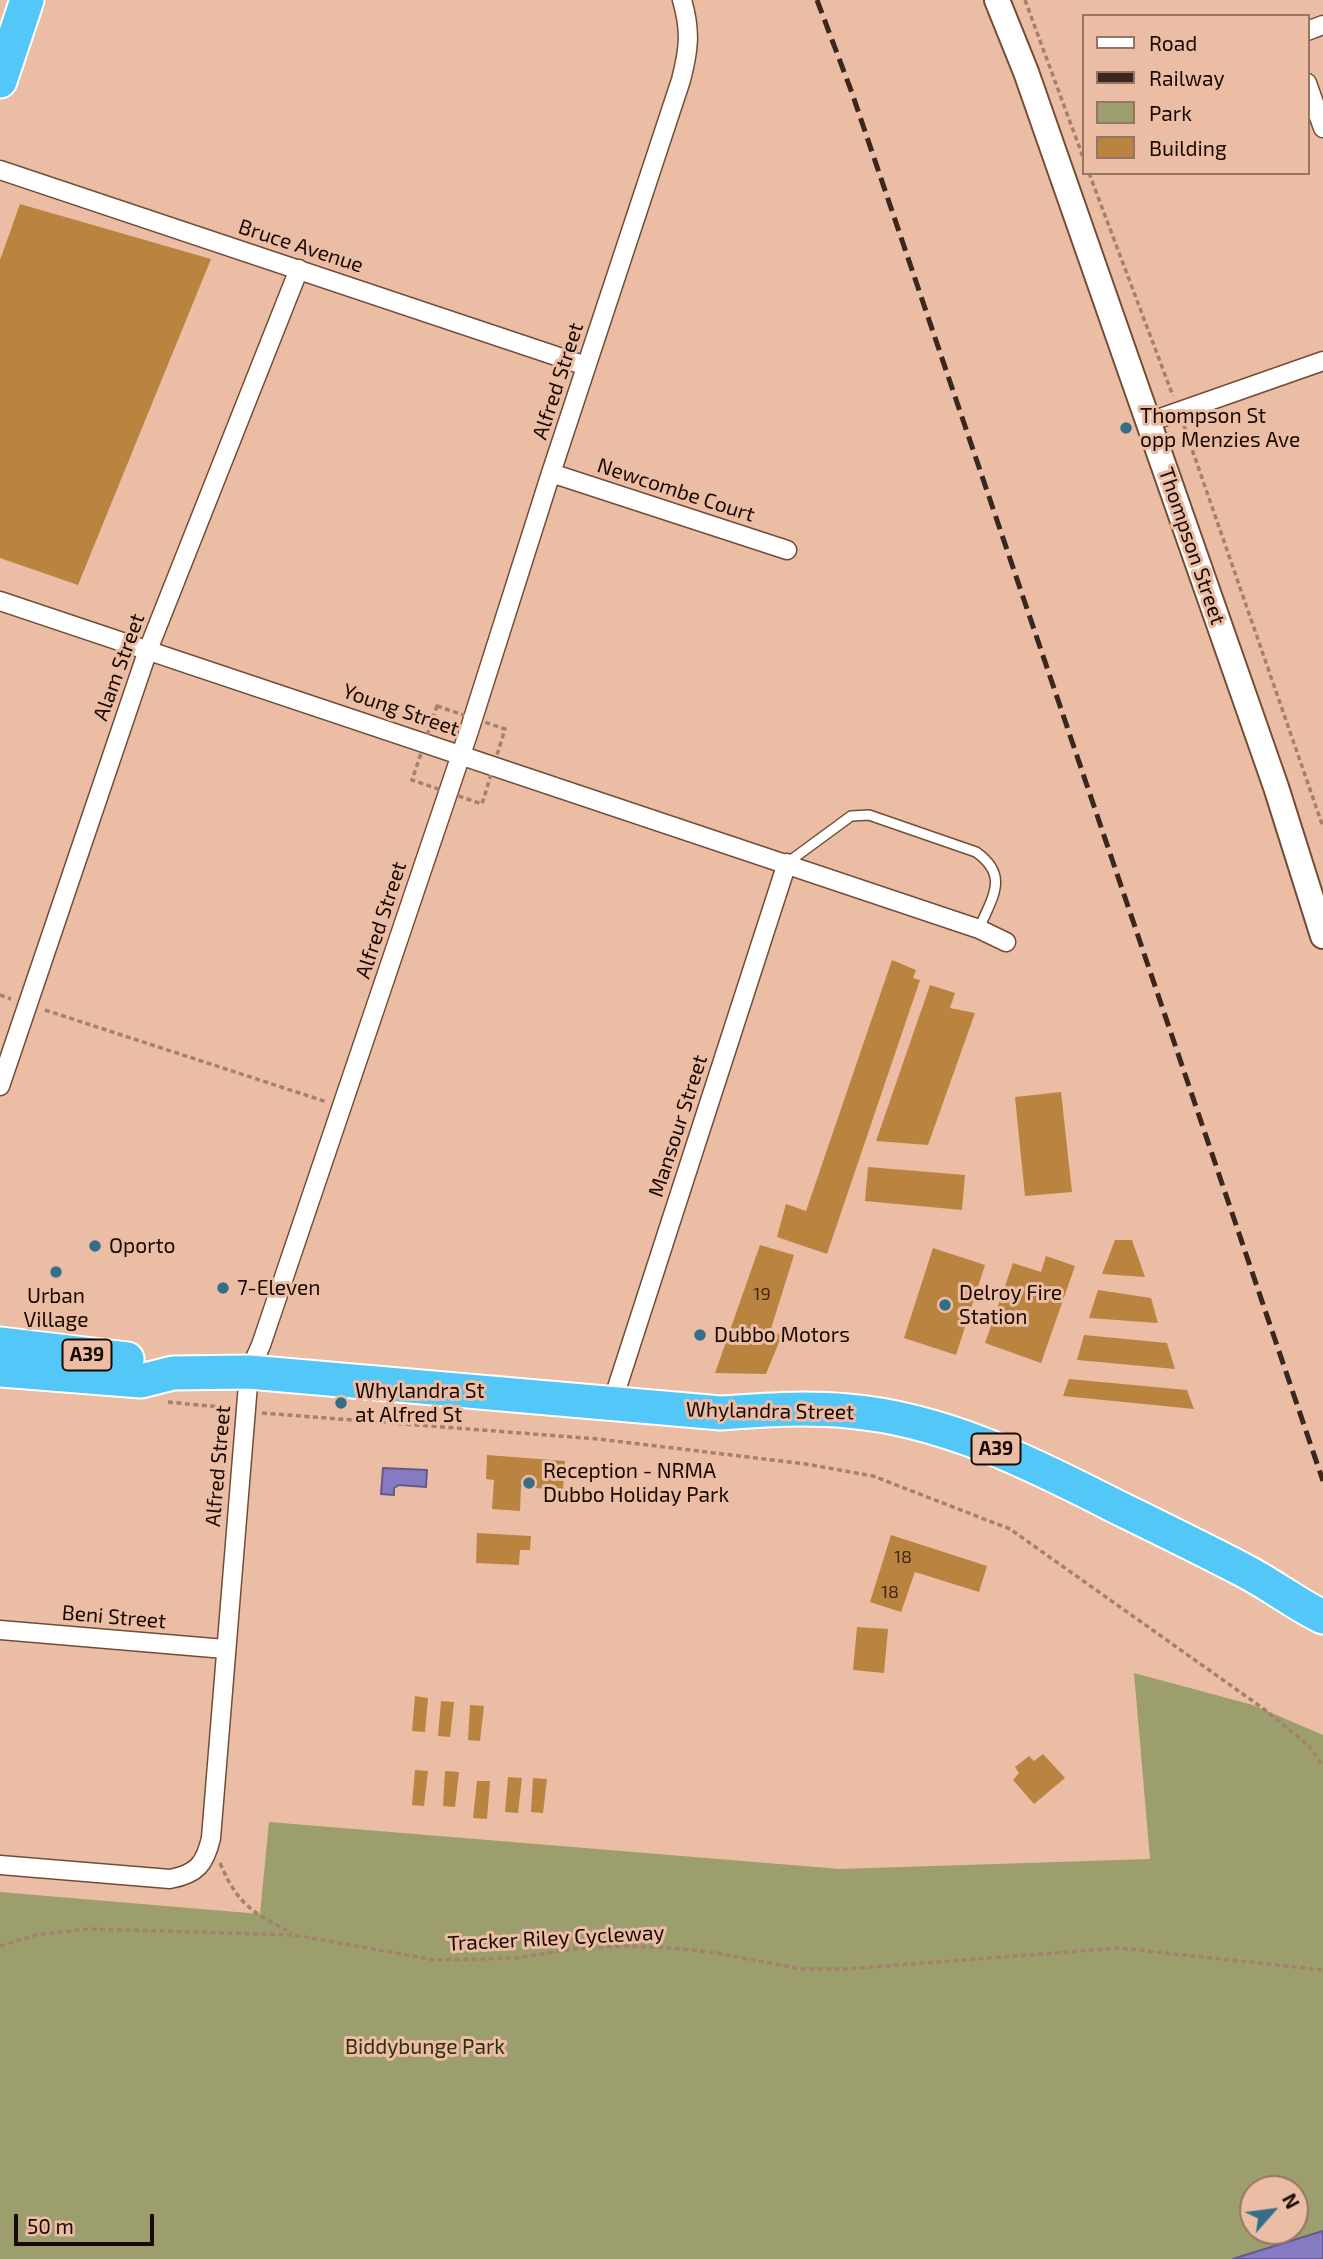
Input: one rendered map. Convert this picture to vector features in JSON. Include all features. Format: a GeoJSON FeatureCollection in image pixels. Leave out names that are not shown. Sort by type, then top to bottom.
{"type":"FeatureCollection","features":[{"type":"Feature","properties":{"kind":"highway"},"geometry":{"type":"LineString","coordinates":[[0,81],[27,0]]}},
{"type":"Feature","properties":{"kind":"highway","name":"Whylandra Street"},"geometry":{"type":"LineString","coordinates":[[0,1344],[144,1361],[169,1387]]}},
{"type":"Feature","properties":{"kind":"highway","name":"Whylandra Street"},"geometry":{"type":"LineString","coordinates":[[0,1370],[141,1381],[169,1387],[248,1372],[721,1413],[797,1408],[850,1411],[942,1430],[998,1449],[1248,1573],[1323,1616]]}},
{"type":"Feature","properties":{"kind":"street","name":"Alfred Street"},"geometry":{"type":"LineString","coordinates":[[0,1865],[170,1880],[183,1877],[197,1869],[207,1856],[211,1838],[248,1372],[261,1345],[461,754],[681,80],[689,50],[689,23],[682,0]]}},
{"type":"Feature","properties":{"kind":"street","name":"Thompson Street"},"geometry":{"type":"LineString","coordinates":[[998,0],[1031,85],[1276,787],[1323,936]]}},
{"type":"Feature","properties":{"kind":"street"},"geometry":{"type":"LineString","coordinates":[[1309,89],[1323,128]]}},
{"type":"Feature","properties":{"kind":"street","name":"Bruce Avenue"},"geometry":{"type":"LineString","coordinates":[[0,170],[586,366]]}},
{"type":"Feature","properties":{"kind":"street","name":"Alam Street"},"geometry":{"type":"LineString","coordinates":[[0,1086],[148,650],[299,270]]}},
{"type":"Feature","properties":{"kind":"street"},"geometry":{"type":"LineString","coordinates":[[1149,422],[1323,361]]}},
{"type":"Feature","properties":{"kind":"street","name":"Newcombe Court"},"geometry":{"type":"LineString","coordinates":[[551,473],[787,550]]}},
{"type":"Feature","properties":{"kind":"street","name":"Young Street"},"geometry":{"type":"LineString","coordinates":[[0,601],[787,863],[979,929],[1006,942]]}},
{"type":"Feature","properties":{"kind":"street","name":"Mansour Street"},"geometry":{"type":"LineString","coordinates":[[612,1403],[787,863]]}},
{"type":"Feature","properties":{"kind":"street","name":"Beni Street"},"geometry":{"type":"LineString","coordinates":[[0,1630],[225,1649]]}},
{"type":"Feature","properties":{"kind":"lane"},"geometry":{"type":"LineString","coordinates":[[787,863],[852,816],[869,815],[976,852],[986,859],[997,880],[979,929]]}},
{"type":"Feature","properties":{"kind":"path"},"geometry":{"type":"LineString","coordinates":[[1025,0],[1082,154]]}},
{"type":"Feature","properties":{"kind":"path"},"geometry":{"type":"LineString","coordinates":[[1091,175],[1179,412],[1323,827]]}},
{"type":"Feature","properties":{"kind":"path"},"geometry":{"type":"LineString","coordinates":[[0,995],[342,1107]]}},
{"type":"Feature","properties":{"kind":"path"},"geometry":{"type":"LineString","coordinates":[[169,1387],[245,1410],[272,1415],[598,1439],[806,1464],[873,1476],[1010,1530],[1264,1709],[1310,1747],[1323,1767]]}},
{"type":"Feature","properties":{"kind":"path"},"geometry":{"type":"LineString","coordinates":[[211,1838],[237,1895],[254,1913],[294,1935]]}},
{"type":"Feature","properties":{"kind":"path","name":"Tracker Riley Cycleway"},"geometry":{"type":"LineString","coordinates":[[0,1946],[36,1935],[88,1929],[294,1935],[435,1960],[516,1958],[574,1949],[623,1946],[717,1953],[801,1969],[847,1969],[1119,1948],[1323,1970]]}},
{"type":"Feature","properties":{"kind":"green space","name":"Biddybunge Park"},"geometry":{"type":"Polygon","coordinates":[[[1134,1673],[1253,1705],[1323,1735],[1323,2231],[1309,2235],[1309,2175],[1239,2175],[1239,2245],[1278,2245],[1233,2259],[0,2259],[0,1892],[260,1914],[269,1822],[840,1869],[1150,1859],[1134,1673]]]}},
{"type":"Feature","properties":{"kind":"shaded area"},"geometry":{"type":"Polygon","coordinates":[[[383,1468],[427,1470],[426,1487],[399,1485],[394,1488],[394,1495],[381,1494],[383,1468]]]}},
{"type":"Feature","properties":{"kind":"shaded area"},"geometry":{"type":"Polygon","coordinates":[[[1323,2231],[1323,2259],[1233,2259],[1278,2245],[1309,2245],[1309,2235],[1323,2231]]]}},
{"type":"Feature","properties":{"kind":"building"},"geometry":{"type":"Polygon","coordinates":[[[20,204],[211,259],[78,585],[0,558],[0,260],[20,204]]]}},
{"type":"Feature","properties":{"kind":"building"},"geometry":{"type":"Polygon","coordinates":[[[892,960],[916,970],[913,978],[920,980],[827,1254],[777,1237],[786,1204],[806,1211],[892,960]]]}},
{"type":"Feature","properties":{"kind":"building"},"geometry":{"type":"Polygon","coordinates":[[[930,985],[955,993],[950,1008],[975,1013],[928,1145],[876,1141],[930,985]]]}},
{"type":"Feature","properties":{"kind":"building"},"geometry":{"type":"Polygon","coordinates":[[[1061,1092],[1072,1192],[1025,1196],[1015,1097],[1061,1092]]]}},
{"type":"Feature","properties":{"kind":"building"},"geometry":{"type":"Polygon","coordinates":[[[868,1167],[965,1175],[962,1210],[865,1201],[868,1167]]]}},
{"type":"Feature","properties":{"kind":"building"},"geometry":{"type":"Polygon","coordinates":[[[1115,1240],[1132,1240],[1145,1277],[1102,1274],[1115,1240]]]}},
{"type":"Feature","properties":{"kind":"building"},"geometry":{"type":"Polygon","coordinates":[[[760,1245],[794,1255],[770,1332],[782,1335],[766,1374],[715,1373],[760,1245]]]}},
{"type":"Feature","properties":{"kind":"building"},"geometry":{"type":"Polygon","coordinates":[[[933,1248],[985,1265],[956,1355],[904,1338],[933,1248]]]}},
{"type":"Feature","properties":{"kind":"building"},"geometry":{"type":"Polygon","coordinates":[[[1046,1256],[1075,1266],[1041,1363],[985,1343],[1013,1263],[1041,1272],[1046,1256]]]}},
{"type":"Feature","properties":{"kind":"building"},"geometry":{"type":"Polygon","coordinates":[[[1098,1290],[1151,1298],[1158,1323],[1089,1318],[1098,1290]]]}},
{"type":"Feature","properties":{"kind":"building"},"geometry":{"type":"Polygon","coordinates":[[[1084,1335],[1167,1343],[1175,1369],[1077,1360],[1084,1335]]]}},
{"type":"Feature","properties":{"kind":"building"},"geometry":{"type":"Polygon","coordinates":[[[1069,1379],[1187,1390],[1194,1409],[1063,1396],[1069,1379]]]}},
{"type":"Feature","properties":{"kind":"building","name":"Reception - NRMA Dubbo Holiday Park"},"geometry":{"type":"Polygon","coordinates":[[[487,1455],[565,1461],[563,1490],[521,1487],[520,1511],[492,1509],[494,1480],[486,1479],[487,1455]]]}},
{"type":"Feature","properties":{"kind":"building"},"geometry":{"type":"Polygon","coordinates":[[[477,1533],[531,1536],[530,1550],[520,1550],[519,1565],[476,1563],[477,1533]]]}},
{"type":"Feature","properties":{"kind":"building"},"geometry":{"type":"Polygon","coordinates":[[[891,1535],[987,1566],[979,1592],[915,1572],[901,1612],[870,1602],[891,1535]]]}},
{"type":"Feature","properties":{"kind":"building"},"geometry":{"type":"Polygon","coordinates":[[[857,1627],[888,1629],[884,1673],[853,1670],[857,1627]]]}},
{"type":"Feature","properties":{"kind":"building"},"geometry":{"type":"Polygon","coordinates":[[[415,1696],[428,1698],[425,1732],[412,1731],[415,1696]]]}},
{"type":"Feature","properties":{"kind":"building"},"geometry":{"type":"Polygon","coordinates":[[[441,1701],[454,1702],[450,1737],[438,1736],[441,1701]]]}},
{"type":"Feature","properties":{"kind":"building"},"geometry":{"type":"Polygon","coordinates":[[[470,1705],[484,1706],[480,1741],[468,1740],[470,1705]]]}},
{"type":"Feature","properties":{"kind":"building"},"geometry":{"type":"Polygon","coordinates":[[[1043,1754],[1065,1778],[1034,1804],[1013,1780],[1019,1773],[1015,1767],[1029,1756],[1034,1761],[1043,1754]]]}},
{"type":"Feature","properties":{"kind":"building"},"geometry":{"type":"Polygon","coordinates":[[[415,1770],[428,1771],[424,1806],[412,1805],[415,1770]]]}},
{"type":"Feature","properties":{"kind":"building"},"geometry":{"type":"Polygon","coordinates":[[[445,1771],[459,1772],[455,1807],[443,1806],[445,1771]]]}},
{"type":"Feature","properties":{"kind":"building"},"geometry":{"type":"Polygon","coordinates":[[[508,1777],[522,1778],[518,1813],[505,1812],[508,1777]]]}},
{"type":"Feature","properties":{"kind":"building"},"geometry":{"type":"Polygon","coordinates":[[[533,1778],[547,1779],[543,1813],[531,1812],[533,1778]]]}},
{"type":"Feature","properties":{"kind":"building"},"geometry":{"type":"Polygon","coordinates":[[[477,1781],[490,1781],[487,1819],[473,1818],[477,1781]]]}},
{"type":"Feature","properties":{"kind":"railway"},"geometry":{"type":"LineString","coordinates":[[817,0],[852,93],[1323,1481]]}},
{"type":"Feature","properties":{"kind":"place","name":"Thompson St opp Menzies Ave"},"geometry":{"type":"Point","coordinates":[1126,428]}},
{"type":"Feature","properties":{"kind":"place","name":"Oporto"},"geometry":{"type":"Point","coordinates":[95,1246]}},
{"type":"Feature","properties":{"kind":"place","name":"Urban Village"},"geometry":{"type":"Point","coordinates":[56,1272]}},
{"type":"Feature","properties":{"kind":"place","name":"7-Eleven"},"geometry":{"type":"Point","coordinates":[223,1288]}},
{"type":"Feature","properties":{"kind":"place","name":"Delroy Fire Station"},"geometry":{"type":"Point","coordinates":[945,1305]}},
{"type":"Feature","properties":{"kind":"place","name":"Dubbo Motors"},"geometry":{"type":"Point","coordinates":[700,1335]}},
{"type":"Feature","properties":{"kind":"place","name":"Whylandra St at Alfred St"},"geometry":{"type":"Point","coordinates":[341,1403]}},
{"type":"Feature","properties":{"kind":"place","name":"Reception - NRMA Dubbo Holiday Park"},"geometry":{"type":"Point","coordinates":[529,1483]}}]}
